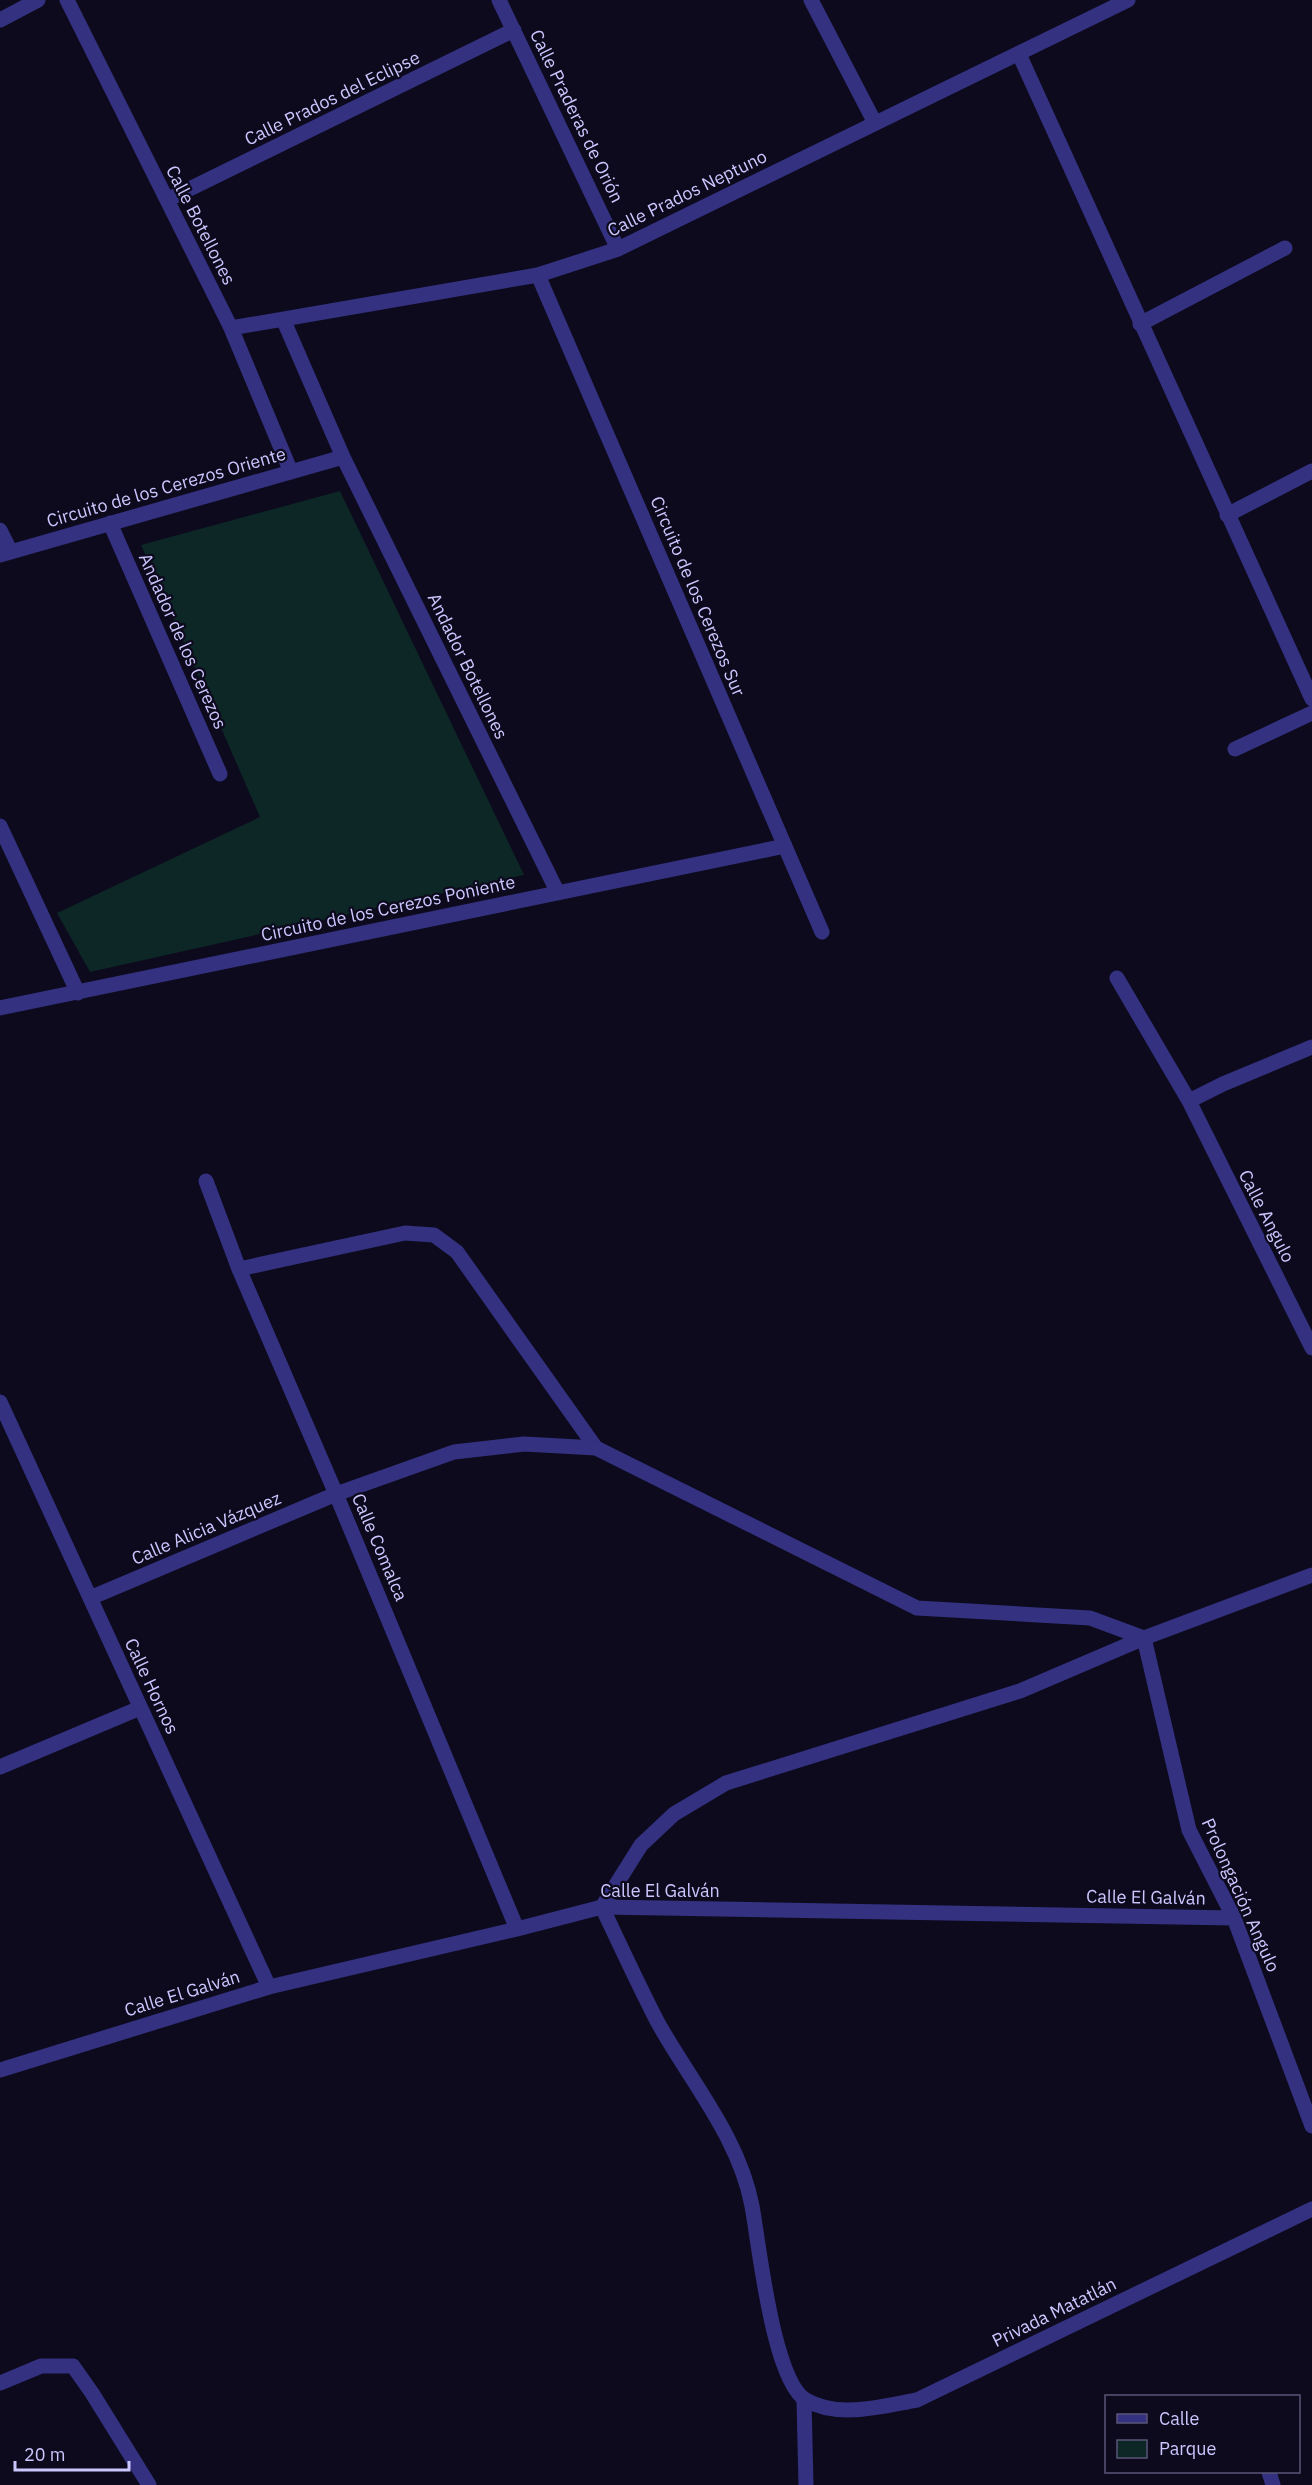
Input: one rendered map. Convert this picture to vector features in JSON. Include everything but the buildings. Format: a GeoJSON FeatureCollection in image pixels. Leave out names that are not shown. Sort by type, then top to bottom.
{"type":"FeatureCollection","features":[{"type":"Feature","properties":{"kind":"street"},"geometry":{"type":"LineString","coordinates":[[0,20],[38,0]]}},
{"type":"Feature","properties":{"kind":"street","name":"Calle Botellones"},"geometry":{"type":"LineString","coordinates":[[67,0],[231,328],[291,472]]}},
{"type":"Feature","properties":{"kind":"street","name":"Calle Praderas de Orión"},"geometry":{"type":"LineString","coordinates":[[500,0],[618,249]]}},
{"type":"Feature","properties":{"kind":"street"},"geometry":{"type":"LineString","coordinates":[[811,0],[875,123]]}},
{"type":"Feature","properties":{"kind":"street","name":"Calle Prados Neptuno"},"geometry":{"type":"LineString","coordinates":[[231,328],[538,275],[618,249],[1128,0]]}},
{"type":"Feature","properties":{"kind":"street","name":"Calle Prados del Eclipse"},"geometry":{"type":"LineString","coordinates":[[167,200],[514,30]]}},
{"type":"Feature","properties":{"kind":"street"},"geometry":{"type":"LineString","coordinates":[[1019,54],[1312,699]]}},
{"type":"Feature","properties":{"kind":"street"},"geometry":{"type":"LineString","coordinates":[[1140,324],[1285,248]]}},
{"type":"Feature","properties":{"kind":"street","name":"Circuito de los Cerezos Sur"},"geometry":{"type":"LineString","coordinates":[[538,275],[822,932]]}},
{"type":"Feature","properties":{"kind":"street"},"geometry":{"type":"LineString","coordinates":[[283,319],[344,457]]}},
{"type":"Feature","properties":{"kind":"street","name":"Circuito de los Cerezos Oriente"},"geometry":{"type":"LineString","coordinates":[[5,553],[344,457]]}},
{"type":"Feature","properties":{"kind":"street","name":"Andador Botellones"},"geometry":{"type":"LineString","coordinates":[[344,457],[558,892]]}},
{"type":"Feature","properties":{"kind":"street"},"geometry":{"type":"LineString","coordinates":[[1227,515],[1312,471]]}},
{"type":"Feature","properties":{"kind":"street","name":"Andador de los Cerezos"},"geometry":{"type":"LineString","coordinates":[[110,524],[220,774]]}},
{"type":"Feature","properties":{"kind":"street"},"geometry":{"type":"LineString","coordinates":[[0,530],[5,553]]}},
{"type":"Feature","properties":{"kind":"street"},"geometry":{"type":"LineString","coordinates":[[1235,748],[1312,713]]}},
{"type":"Feature","properties":{"kind":"street"},"geometry":{"type":"LineString","coordinates":[[0,826],[78,993]]}},
{"type":"Feature","properties":{"kind":"street","name":"Circuito de los Cerezos Poniente"},"geometry":{"type":"LineString","coordinates":[[0,1008],[785,846]]}},
{"type":"Feature","properties":{"kind":"street","name":"Calle Angulo"},"geometry":{"type":"LineString","coordinates":[[1117,978],[1189,1101],[1312,1348]]}},
{"type":"Feature","properties":{"kind":"street"},"geometry":{"type":"LineString","coordinates":[[1189,1101],[1223,1084],[1312,1047]]}},
{"type":"Feature","properties":{"kind":"street","name":"Calle Comalca"},"geometry":{"type":"LineString","coordinates":[[206,1181],[239,1269],[336,1494],[517,1929]]}},
{"type":"Feature","properties":{"kind":"street"},"geometry":{"type":"LineString","coordinates":[[239,1269],[405,1233],[434,1235],[457,1252],[596,1448],[917,1608],[1090,1618],[1144,1638]]}},
{"type":"Feature","properties":{"kind":"street","name":"Calle Hornos"},"geometry":{"type":"LineString","coordinates":[[0,1402],[269,1987]]}},
{"type":"Feature","properties":{"kind":"street","name":"Calle Alicia Vázquez"},"geometry":{"type":"LineString","coordinates":[[90,1598],[336,1494],[454,1452],[524,1444],[596,1448]]}},
{"type":"Feature","properties":{"kind":"street"},"geometry":{"type":"LineString","coordinates":[[806,2485],[804,2400],[786,2373],[765,2296],[751,2204],[732,2146],[658,2021],[602,1907],[641,1845],[674,1814],[726,1783],[1020,1691],[1144,1638],[1312,1575]]}},
{"type":"Feature","properties":{"kind":"street","name":"Prolongación Angulo"},"geometry":{"type":"LineString","coordinates":[[1144,1638],[1189,1830],[1234,1918],[1312,2126]]}},
{"type":"Feature","properties":{"kind":"street"},"geometry":{"type":"LineString","coordinates":[[0,1767],[140,1708]]}},
{"type":"Feature","properties":{"kind":"street","name":"Calle El Galván"},"geometry":{"type":"LineString","coordinates":[[0,2070],[269,1987],[602,1907],[1234,1918]]}},
{"type":"Feature","properties":{"kind":"street","name":"Privada Matatlán"},"geometry":{"type":"LineString","coordinates":[[804,2400],[830,2408],[862,2409],[917,2400],[1312,2209]]}},
{"type":"Feature","properties":{"kind":"street"},"geometry":{"type":"LineString","coordinates":[[0,2383],[41,2366],[73,2366],[149,2485]]}},
{"type":"Feature","properties":{"kind":"green space"},"geometry":{"type":"Polygon","coordinates":[[[340,491],[524,875],[90,972],[57,913],[260,817],[141,545],[340,491]]]}}]}
